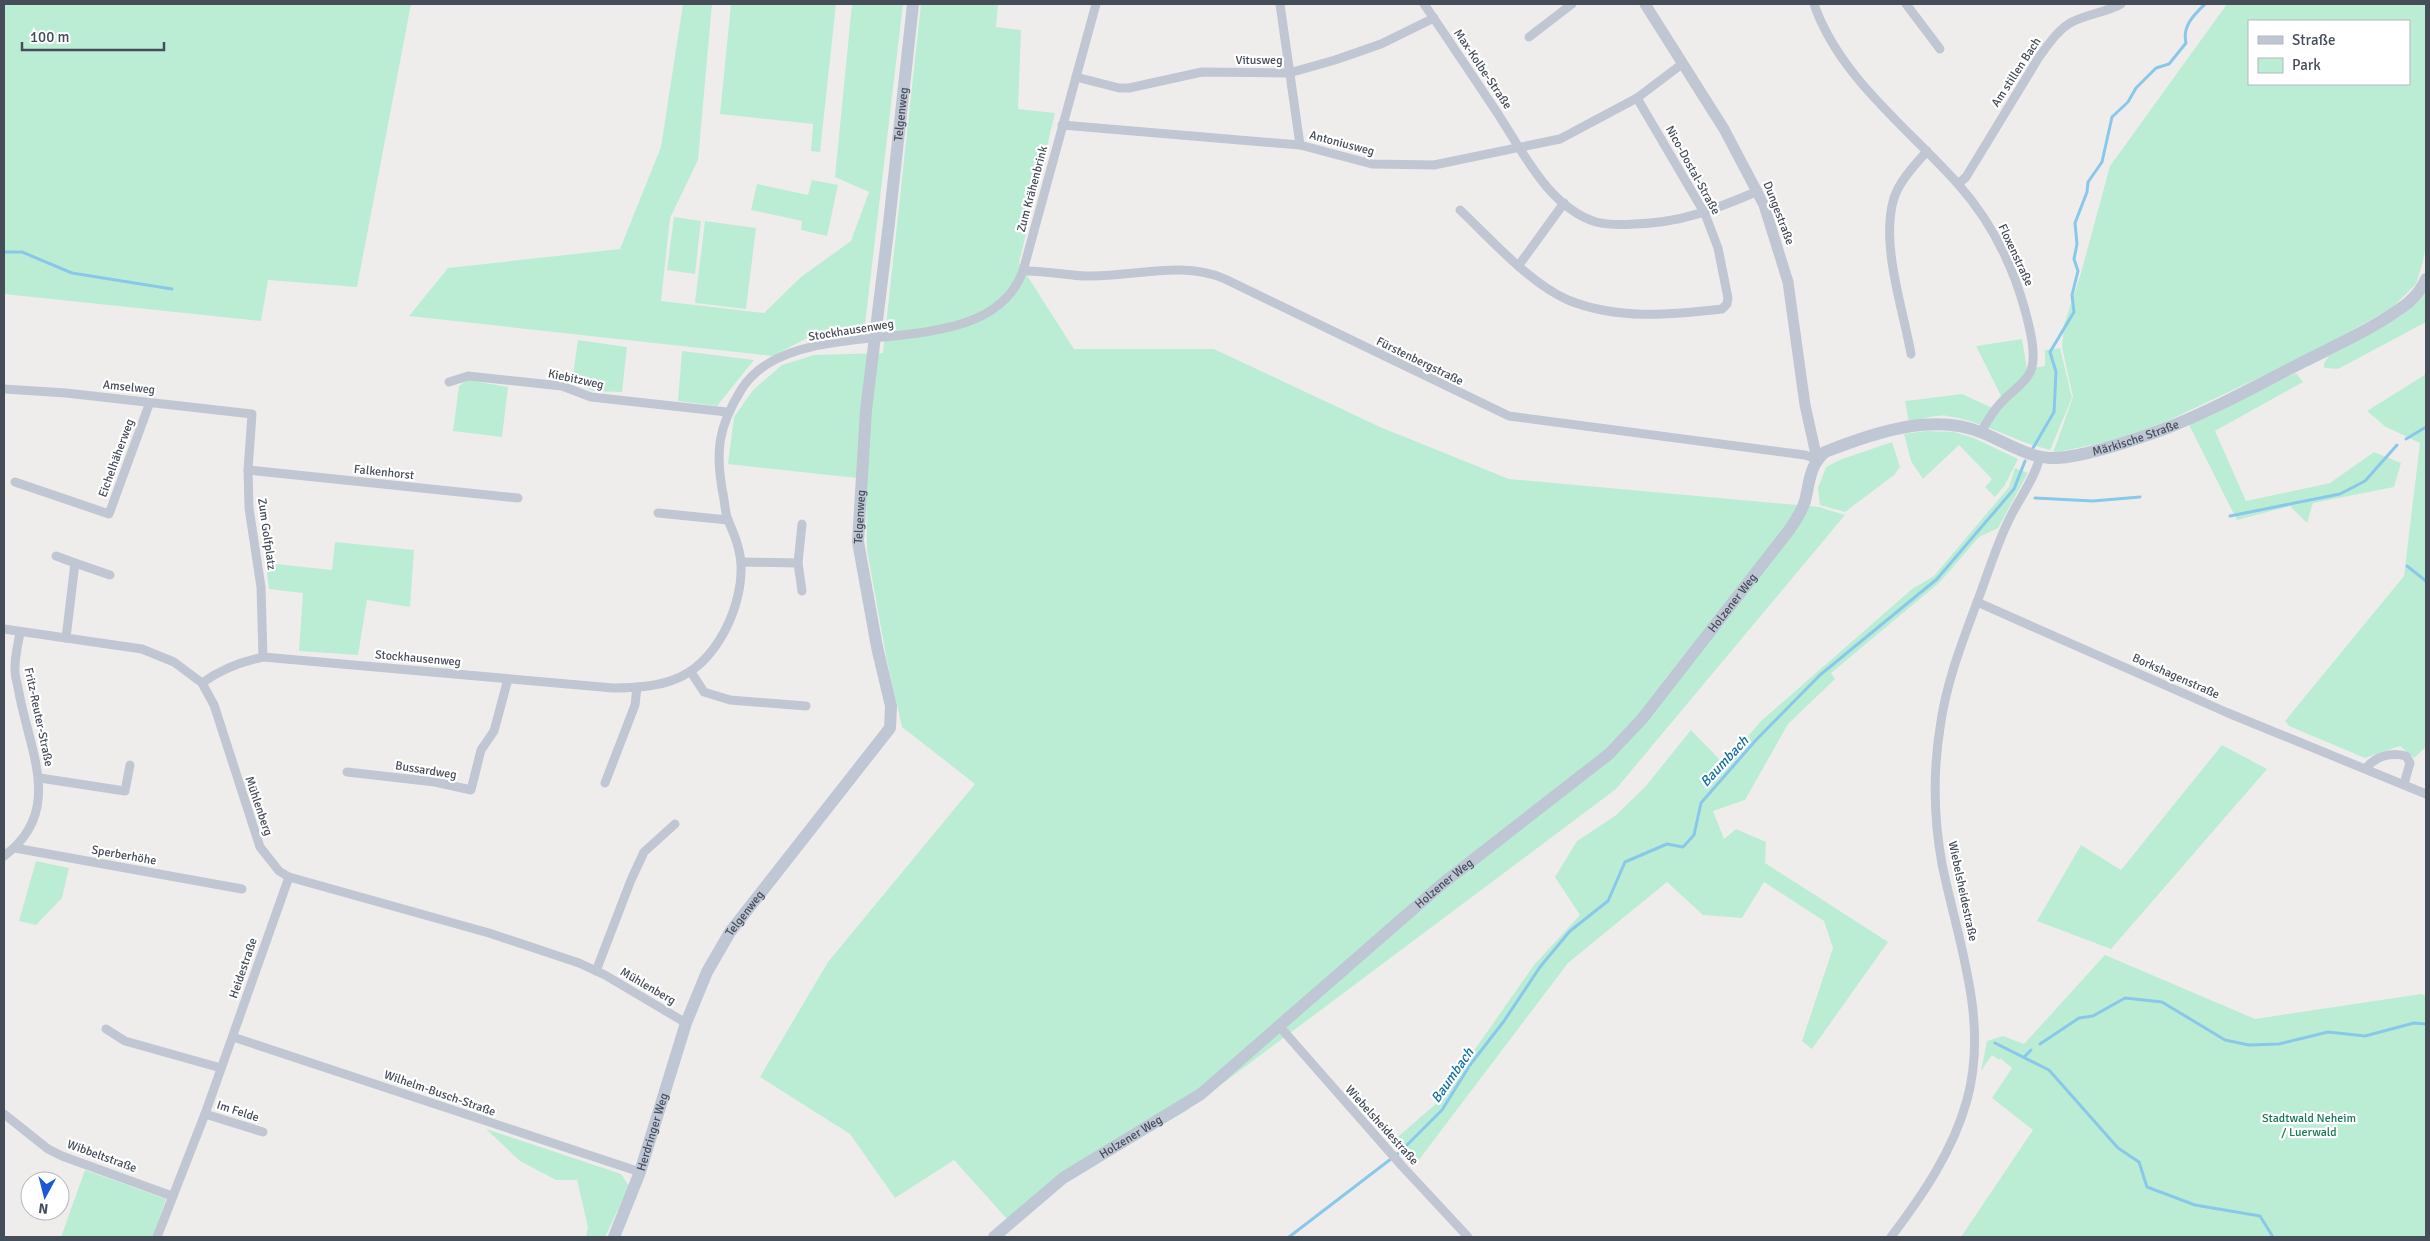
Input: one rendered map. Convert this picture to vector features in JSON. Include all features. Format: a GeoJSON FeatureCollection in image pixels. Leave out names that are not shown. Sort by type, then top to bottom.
{"type":"FeatureCollection","features":[{"type":"Feature","properties":{"kind":"main road","name":"Telgenweg"},"geometry":{"type":"LineString","coordinates":[[686,1023],[707,972],[730,932],[890,728],[891,706],[877,647],[858,542],[866,410],[913,4]]}},
{"type":"Feature","properties":{"kind":"main road","name":"Märkische Straße"},"geometry":{"type":"LineString","coordinates":[[1817,459],[1825,452],[1840,446],[1888,432],[1922,425],[1955,424],[1981,432],[2040,457],[2068,456],[2135,438],[2180,422],[2370,327],[2409,302],[2423,287],[2426,279]]}},
{"type":"Feature","properties":{"kind":"main road","name":"Holzener Weg"},"geometry":{"type":"LineString","coordinates":[[994,1237],[1063,1178],[1189,1104],[1280,1027],[1442,884],[1590,769],[1628,735],[1790,528],[1805,501],[1812,468],[1817,459]]}},
{"type":"Feature","properties":{"kind":"main road","name":"Herdringer Weg"},"geometry":{"type":"LineString","coordinates":[[614,1237],[640,1172],[686,1023]]}},
{"type":"Feature","properties":{"kind":"street","name":"Zum Krähenbrink"},"geometry":{"type":"LineString","coordinates":[[933,330],[954,326],[981,316],[994,308],[1012,291],[1023,271],[1096,4]]}},
{"type":"Feature","properties":{"kind":"street"},"geometry":{"type":"LineString","coordinates":[[1280,4],[1300,145]]}},
{"type":"Feature","properties":{"kind":"street","name":"Max-Kolbe-Straße"},"geometry":{"type":"LineString","coordinates":[[1424,4],[1519,148],[1564,203]]}},
{"type":"Feature","properties":{"kind":"street"},"geometry":{"type":"LineString","coordinates":[[1529,37],[1572,4]]}},
{"type":"Feature","properties":{"kind":"street","name":"Dungestraße"},"geometry":{"type":"LineString","coordinates":[[1645,4],[1724,129],[1758,191],[1775,236],[1788,282],[1805,405],[1817,459]]}},
{"type":"Feature","properties":{"kind":"street","name":"Floxenstraße"},"geometry":{"type":"LineString","coordinates":[[1814,4],[1835,45],[1853,72],[1958,184],[1994,234],[2019,288],[2032,351],[2032,367],[2026,377],[1991,414],[1981,432]]}},
{"type":"Feature","properties":{"kind":"street"},"geometry":{"type":"LineString","coordinates":[[1906,4],[1940,48]]}},
{"type":"Feature","properties":{"kind":"street","name":"Am stillen Bach"},"geometry":{"type":"LineString","coordinates":[[1958,184],[1966,177],[2039,57],[2052,40],[2070,23],[2111,10],[2121,4]]}},
{"type":"Feature","properties":{"kind":"street","name":"Vitusweg"},"geometry":{"type":"LineString","coordinates":[[1076,77],[1124,88],[1202,72],[1289,73],[1381,44],[1434,18]]}},
{"type":"Feature","properties":{"kind":"street","name":"Antoniusweg"},"geometry":{"type":"LineString","coordinates":[[1062,125],[1300,145],[1372,164],[1397,166],[1434,165],[1554,140],[1576,132],[1637,98],[1682,64]]}},
{"type":"Feature","properties":{"kind":"street","name":"Nico-Dostal-Straße"},"geometry":{"type":"LineString","coordinates":[[1460,210],[1519,265],[1566,299],[1587,306],[1620,313],[1650,315],[1722,309],[1727,304],[1728,298],[1718,248],[1704,214],[1637,98]]}},
{"type":"Feature","properties":{"kind":"street"},"geometry":{"type":"LineString","coordinates":[[1911,354],[1893,265],[1890,221],[1894,197],[1902,182],[1926,150]]}},
{"type":"Feature","properties":{"kind":"street"},"geometry":{"type":"LineString","coordinates":[[1519,265],[1564,203],[1596,222],[1650,224],[1704,214],[1758,191]]}},
{"type":"Feature","properties":{"kind":"street","name":"Fürstenbergstraße"},"geometry":{"type":"LineString","coordinates":[[1023,271],[1035,270],[1066,275],[1091,276],[1180,270],[1210,273],[1509,416],[1798,454],[1817,459]]}},
{"type":"Feature","properties":{"kind":"street","name":"Stockhausenweg"},"geometry":{"type":"LineString","coordinates":[[202,683],[218,672],[243,661],[263,657],[590,687],[637,687],[672,681],[691,672],[707,657],[728,624],[741,588],[740,562],[734,530],[728,520],[720,480],[719,454],[727,412],[746,381],[770,360],[826,345],[933,330]]}},
{"type":"Feature","properties":{"kind":"street","name":"Kiebitzweg"},"geometry":{"type":"LineString","coordinates":[[449,382],[468,376],[562,386],[590,397],[727,412]]}},
{"type":"Feature","properties":{"kind":"street","name":"Amselweg"},"geometry":{"type":"LineString","coordinates":[[4,388],[252,414]]}},
{"type":"Feature","properties":{"kind":"street","name":"Eichelhäherweg"},"geometry":{"type":"LineString","coordinates":[[14,482],[109,514],[150,402]]}},
{"type":"Feature","properties":{"kind":"street","name":"Zum Golfplatz"},"geometry":{"type":"LineString","coordinates":[[252,414],[248,470],[249,508],[262,587],[263,657]]}},
{"type":"Feature","properties":{"kind":"street","name":"Wiebelsheidestraße"},"geometry":{"type":"LineString","coordinates":[[1891,1237],[1939,1166],[1953,1139],[1967,1098],[1973,1061],[1972,993],[1942,862],[1935,774],[1940,726],[1948,685],[2007,523],[2033,475],[2040,457]]}},
{"type":"Feature","properties":{"kind":"street","name":"Falkenhorst"},"geometry":{"type":"LineString","coordinates":[[248,470],[518,498]]}},
{"type":"Feature","properties":{"kind":"street"},"geometry":{"type":"LineString","coordinates":[[658,513],[728,520]]}},
{"type":"Feature","properties":{"kind":"street"},"geometry":{"type":"LineString","coordinates":[[802,524],[798,563],[802,592]]}},
{"type":"Feature","properties":{"kind":"street"},"geometry":{"type":"LineString","coordinates":[[56,556],[110,575]]}},
{"type":"Feature","properties":{"kind":"street"},"geometry":{"type":"LineString","coordinates":[[740,562],[798,563]]}},
{"type":"Feature","properties":{"kind":"street"},"geometry":{"type":"LineString","coordinates":[[66,638],[75,563]]}},
{"type":"Feature","properties":{"kind":"street","name":"Borkshagenstraße"},"geometry":{"type":"LineString","coordinates":[[1978,602],[2228,713],[2426,794]]}},
{"type":"Feature","properties":{"kind":"street","name":"Mühlenberg"},"geometry":{"type":"LineString","coordinates":[[4,629],[142,649],[159,654],[189,672],[202,683],[214,706],[247,814],[260,847],[279,870],[289,876],[489,933],[579,963],[686,1023]]}},
{"type":"Feature","properties":{"kind":"street","name":"Fritz-Reuter-Straße"},"geometry":{"type":"LineString","coordinates":[[15,848],[29,828],[39,803],[40,778],[21,705],[14,668],[20,632]]}},
{"type":"Feature","properties":{"kind":"street"},"geometry":{"type":"LineString","coordinates":[[691,672],[704,692],[730,700],[806,706]]}},
{"type":"Feature","properties":{"kind":"street","name":"Bussardweg"},"geometry":{"type":"LineString","coordinates":[[348,772],[435,782],[471,790],[481,750],[494,732],[508,678]]}},
{"type":"Feature","properties":{"kind":"street"},"geometry":{"type":"LineString","coordinates":[[605,784],[635,705],[637,687]]}},
{"type":"Feature","properties":{"kind":"street"},"geometry":{"type":"LineString","coordinates":[[2366,768],[2379,757],[2395,754],[2406,756],[2410,763],[2404,784]]}},
{"type":"Feature","properties":{"kind":"street","name":"Fritz-Reuter-Straße"},"geometry":{"type":"LineString","coordinates":[[40,778],[125,791],[130,765]]}},
{"type":"Feature","properties":{"kind":"street"},"geometry":{"type":"LineString","coordinates":[[596,971],[631,880],[644,852],[675,824]]}},
{"type":"Feature","properties":{"kind":"street"},"geometry":{"type":"LineString","coordinates":[[4,856],[15,848]]}},
{"type":"Feature","properties":{"kind":"street","name":"Sperberhöhe"},"geometry":{"type":"LineString","coordinates":[[15,848],[242,889]]}},
{"type":"Feature","properties":{"kind":"street","name":"Heidestraße"},"geometry":{"type":"LineString","coordinates":[[158,1237],[233,1037],[289,876]]}},
{"type":"Feature","properties":{"kind":"street","name":"Wiebelsheidestraße"},"geometry":{"type":"LineString","coordinates":[[1280,1027],[1398,1162],[1468,1237]]}},
{"type":"Feature","properties":{"kind":"street"},"geometry":{"type":"LineString","coordinates":[[106,1030],[125,1041],[221,1068]]}},
{"type":"Feature","properties":{"kind":"street","name":"Wilhelm-Busch-Straße"},"geometry":{"type":"LineString","coordinates":[[233,1037],[640,1172]]}},
{"type":"Feature","properties":{"kind":"street","name":"Wibbeltstraße"},"geometry":{"type":"LineString","coordinates":[[4,1114],[48,1149],[62,1156],[172,1196]]}},
{"type":"Feature","properties":{"kind":"street","name":"Im Felde"},"geometry":{"type":"LineString","coordinates":[[205,1114],[262,1132]]}},
{"type":"Feature","properties":{"kind":"green space"},"geometry":{"type":"Polygon","coordinates":[[[4,4],[411,4],[357,287],[268,280],[261,321],[4,294],[4,4]]]}},
{"type":"Feature","properties":{"kind":"green space"},"geometry":{"type":"Polygon","coordinates":[[[683,4],[712,4],[698,160],[670,218],[661,301],[764,313],[801,277],[851,241],[869,192],[835,177],[852,4],[903,4],[865,324],[852,332],[809,337],[773,356],[409,316],[448,268],[620,249],[661,147],[683,4]]]}},
{"type":"Feature","properties":{"kind":"green space"},"geometry":{"type":"Polygon","coordinates":[[[731,4],[836,4],[820,152],[811,151],[813,124],[720,114],[731,4]]]}},
{"type":"Feature","properties":{"kind":"green space"},"geometry":{"type":"Polygon","coordinates":[[[921,4],[998,4],[996,27],[1021,30],[1018,109],[1055,113],[1019,263],[1074,349],[1214,349],[1380,427],[1509,479],[1819,507],[1845,515],[1616,789],[1186,1111],[1036,1199],[1007,1219],[954,1160],[895,1198],[850,1134],[760,1077],[828,962],[975,784],[902,727],[887,661],[867,550],[866,479],[728,464],[734,417],[753,390],[782,365],[814,355],[883,353],[921,4]]]}},
{"type":"Feature","properties":{"kind":"green space"},"geometry":{"type":"Polygon","coordinates":[[[2227,4],[2426,4],[2426,244],[2416,284],[2392,308],[2309,354],[2163,423],[2111,441],[2053,453],[2073,397],[2062,347],[2064,325],[2081,273],[2110,166],[2227,4]]]}},
{"type":"Feature","properties":{"kind":"green space"},"geometry":{"type":"Polygon","coordinates":[[[812,180],[838,185],[827,236],[801,230],[802,221],[751,210],[757,184],[808,195],[812,180]]]}},
{"type":"Feature","properties":{"kind":"green space"},"geometry":{"type":"Polygon","coordinates":[[[674,217],[701,221],[695,274],[667,270],[674,217]]]}},
{"type":"Feature","properties":{"kind":"green space"},"geometry":{"type":"Polygon","coordinates":[[[705,221],[756,228],[746,309],[695,303],[705,221]]]}},
{"type":"Feature","properties":{"kind":"green space"},"geometry":{"type":"Polygon","coordinates":[[[2426,292],[2426,322],[2338,369],[2324,368],[2324,363],[2329,356],[2368,336],[2408,311],[2426,292]]]}},
{"type":"Feature","properties":{"kind":"green space"},"geometry":{"type":"Polygon","coordinates":[[[2022,339],[2027,369],[2045,366],[2045,350],[2060,348],[2072,398],[2050,450],[1973,422],[1947,416],[1909,422],[1905,401],[1962,394],[1999,411],[2005,404],[1976,346],[2022,339]]]}},
{"type":"Feature","properties":{"kind":"green space"},"geometry":{"type":"Polygon","coordinates":[[[578,340],[627,347],[622,392],[593,391],[572,381],[578,340]]]}},
{"type":"Feature","properties":{"kind":"green space"},"geometry":{"type":"Polygon","coordinates":[[[682,351],[754,360],[717,406],[678,401],[682,351]]]}},
{"type":"Feature","properties":{"kind":"green space"},"geometry":{"type":"Polygon","coordinates":[[[2296,373],[2303,382],[2215,431],[2246,501],[2330,483],[2374,452],[2401,463],[2394,487],[2313,503],[2307,523],[2290,506],[2237,520],[2189,425],[2296,373]]]}},
{"type":"Feature","properties":{"kind":"green space"},"geometry":{"type":"Polygon","coordinates":[[[2426,374],[2426,747],[2414,758],[2400,746],[2365,758],[2289,726],[2285,721],[2404,576],[2420,443],[2386,427],[2367,411],[2426,374]]]}},
{"type":"Feature","properties":{"kind":"green space"},"geometry":{"type":"Polygon","coordinates":[[[467,380],[508,387],[502,437],[453,431],[459,386],[467,380]]]}},
{"type":"Feature","properties":{"kind":"green space"},"geometry":{"type":"Polygon","coordinates":[[[1926,431],[1954,432],[1974,438],[2018,459],[2005,485],[1995,497],[1985,487],[1992,479],[1959,445],[1923,479],[1911,461],[1904,434],[1926,431]]]}},
{"type":"Feature","properties":{"kind":"green space"},"geometry":{"type":"Polygon","coordinates":[[[1892,442],[1900,467],[1894,475],[1845,512],[1820,505],[1818,488],[1826,467],[1842,459],[1892,442]]]}},
{"type":"Feature","properties":{"kind":"green space"},"geometry":{"type":"Polygon","coordinates":[[[2015,468],[2028,473],[1998,528],[1979,537],[1940,582],[1831,673],[1835,679],[1788,724],[1745,800],[1713,811],[1724,839],[1736,829],[1766,842],[1765,863],[1888,942],[1812,1049],[1802,1041],[1833,948],[1824,921],[1764,882],[1742,918],[1703,915],[1667,882],[1568,963],[1415,1165],[1393,1141],[1438,1102],[1534,965],[1580,915],[1555,877],[1577,841],[1615,816],[1645,787],[1691,730],[1724,764],[1761,721],[1912,589],[1934,576],[2009,487],[2015,468]]]}},
{"type":"Feature","properties":{"kind":"green space"},"geometry":{"type":"Polygon","coordinates":[[[335,542],[414,550],[410,607],[367,600],[358,655],[299,651],[303,593],[269,589],[266,563],[332,570],[335,542]]]}},
{"type":"Feature","properties":{"kind":"green space"},"geometry":{"type":"Polygon","coordinates":[[[2222,745],[2267,769],[2111,949],[2037,921],[2081,845],[2121,870],[2222,745]]]}},
{"type":"Feature","properties":{"kind":"green space"},"geometry":{"type":"Polygon","coordinates":[[[36,861],[69,868],[62,898],[36,925],[19,921],[36,861]]]}},
{"type":"Feature","properties":{"kind":"green space","name":"Stadtwald Neheim / Luerwald"},"geometry":{"type":"Polygon","coordinates":[[[2105,955],[2255,1019],[2421,994],[2426,996],[2426,1237],[1961,1237],[2033,1130],[1992,1098],[2012,1068],[2000,1058],[1999,1060],[1992,1055],[1981,1071],[1987,1041],[2003,1036],[2024,1044],[2105,955]]]}},
{"type":"Feature","properties":{"kind":"green space"},"geometry":{"type":"Polygon","coordinates":[[[486,1129],[621,1174],[629,1186],[605,1237],[586,1237],[588,1227],[577,1180],[556,1180],[520,1161],[486,1129]]]}},
{"type":"Feature","properties":{"kind":"green space"},"geometry":{"type":"Polygon","coordinates":[[[85,1170],[166,1199],[153,1237],[61,1237],[67,1221],[70,1221],[70,1212],[85,1170]]]}},
{"type":"Feature","properties":{"kind":"waterway","name":"Baumbach"},"geometry":{"type":"LineString","coordinates":[[2033,448],[2054,412],[2056,372],[2050,352],[2074,312],[2072,295],[2078,271],[2074,259],[2077,244],[2075,223],[2087,192],[2088,182],[2102,162],[2112,117],[2128,102],[2136,88],[2156,68],[2169,64],[2186,43],[2187,26],[2205,4]]}},
{"type":"Feature","properties":{"kind":"waterway"},"geometry":{"type":"LineString","coordinates":[[4,252],[22,252],[72,273],[172,289]]}},
{"type":"Feature","properties":{"kind":"waterway"},"geometry":{"type":"LineString","coordinates":[[2406,439],[2426,427]]}},
{"type":"Feature","properties":{"kind":"waterway"},"geometry":{"type":"LineString","coordinates":[[2230,516],[2340,494],[2365,481],[2397,445]]}},
{"type":"Feature","properties":{"kind":"waterway","name":"Baumbach"},"geometry":{"type":"LineString","coordinates":[[1289,1237],[1400,1152],[1442,1110],[1470,1065],[1504,1021],[1540,967],[1570,931],[1608,901],[1625,862],[1667,844],[1683,847],[1694,835],[1701,803],[1756,740],[1820,675],[1937,579],[2014,489],[2025,461]]}},
{"type":"Feature","properties":{"kind":"waterway"},"geometry":{"type":"LineString","coordinates":[[2035,498],[2093,501],[2140,497]]}},
{"type":"Feature","properties":{"kind":"waterway"},"geometry":{"type":"LineString","coordinates":[[2407,566],[2426,581]]}},
{"type":"Feature","properties":{"kind":"waterway"},"geometry":{"type":"LineString","coordinates":[[2040,1044],[2079,1018],[2093,1016],[2125,998],[2162,1002],[2225,1040],[2249,1045],[2279,1044],[2328,1032],[2365,1036],[2414,1023],[2426,1024]]}},
{"type":"Feature","properties":{"kind":"waterway"},"geometry":{"type":"LineString","coordinates":[[1995,1043],[2049,1070],[2118,1148],[2139,1162],[2147,1187],[2195,1205],[2260,1216],[2273,1237]]}},
{"type":"Feature","properties":{"kind":"waterway"},"geometry":{"type":"LineString","coordinates":[[2025,1056],[2031,1050]]}}]}
